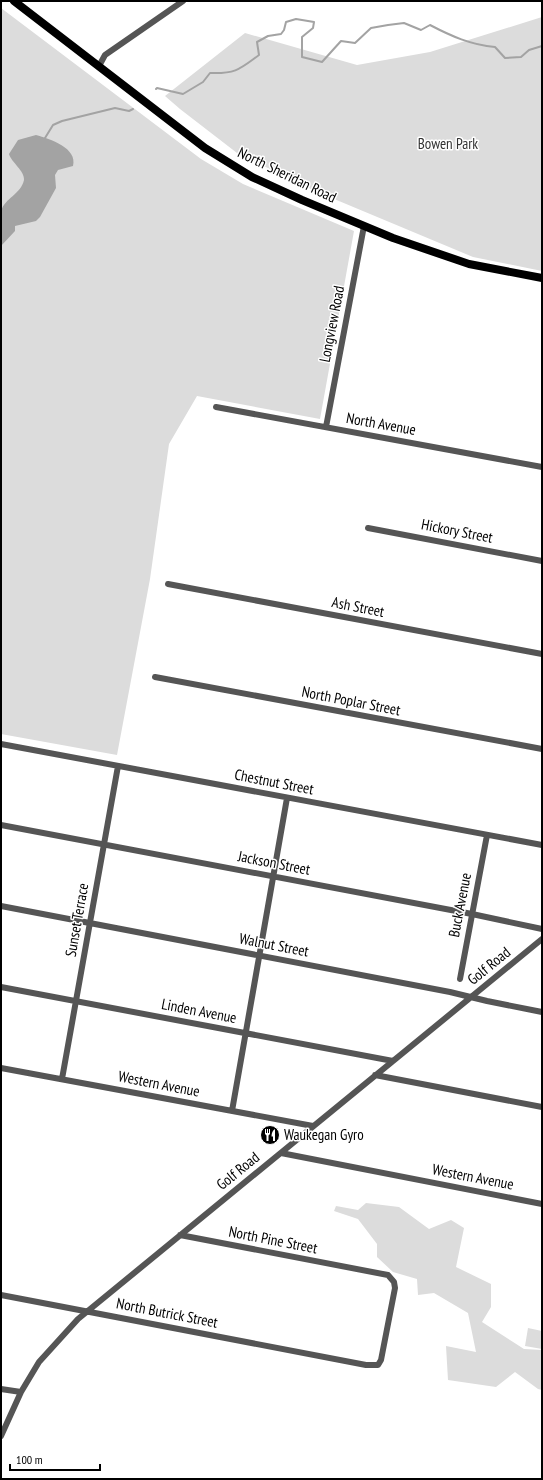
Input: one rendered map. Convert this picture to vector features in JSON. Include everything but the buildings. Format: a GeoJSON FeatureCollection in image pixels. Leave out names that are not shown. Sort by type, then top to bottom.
{"type":"FeatureCollection","features":[{"type":"Feature","properties":{"kind":"main road","name":"North Sheridan Road"},"geometry":{"type":"LineString","coordinates":[[14,1],[205,148],[252,177],[364,226],[470,264],[542,278]]}},
{"type":"Feature","properties":{"kind":"street"},"geometry":{"type":"LineString","coordinates":[[169,10],[170,1]]}},
{"type":"Feature","properties":{"kind":"street"},"geometry":{"type":"LineString","coordinates":[[99,66],[105,55],[183,1]]}},
{"type":"Feature","properties":{"kind":"street","name":"Longview Road"},"geometry":{"type":"LineString","coordinates":[[326,427],[364,226]]}},
{"type":"Feature","properties":{"kind":"street","name":"North Avenue"},"geometry":{"type":"LineString","coordinates":[[216,407],[542,467]]}},
{"type":"Feature","properties":{"kind":"street","name":"Hickory Street"},"geometry":{"type":"LineString","coordinates":[[368,528],[542,561]]}},
{"type":"Feature","properties":{"kind":"street","name":"Ash Street"},"geometry":{"type":"LineString","coordinates":[[168,584],[542,654]]}},
{"type":"Feature","properties":{"kind":"street","name":"North Poplar Street"},"geometry":{"type":"LineString","coordinates":[[156,677],[542,749]]}},
{"type":"Feature","properties":{"kind":"street","name":"Chestnut Street"},"geometry":{"type":"LineString","coordinates":[[1,744],[542,845]]}},
{"type":"Feature","properties":{"kind":"street","name":"Sunset Terrace"},"geometry":{"type":"LineString","coordinates":[[62,1079],[118,766]]}},
{"type":"Feature","properties":{"kind":"street"},"geometry":{"type":"LineString","coordinates":[[232,1111],[288,798]]}},
{"type":"Feature","properties":{"kind":"street","name":"Jackson Street"},"geometry":{"type":"LineString","coordinates":[[1,825],[472,914],[542,929]]}},
{"type":"Feature","properties":{"kind":"street","name":"Buck Avenue"},"geometry":{"type":"LineString","coordinates":[[460,979],[486,835]]}},
{"type":"Feature","properties":{"kind":"street","name":"Walnut Street"},"geometry":{"type":"LineString","coordinates":[[1,906],[542,1012]]}},
{"type":"Feature","properties":{"kind":"street","name":"Golf Road"},"geometry":{"type":"LineString","coordinates":[[1,1436],[21,1392],[39,1362],[87,1311],[542,939]]}},
{"type":"Feature","properties":{"kind":"street","name":"Linden Avenue"},"geometry":{"type":"LineString","coordinates":[[1,987],[393,1061]]}},
{"type":"Feature","properties":{"kind":"street","name":"Western Avenue"},"geometry":{"type":"LineString","coordinates":[[1,1068],[313,1126]]}},
{"type":"Feature","properties":{"kind":"street"},"geometry":{"type":"LineString","coordinates":[[375,1075],[542,1107]]}},
{"type":"Feature","properties":{"kind":"street","name":"Western Avenue"},"geometry":{"type":"LineString","coordinates":[[281,1153],[542,1204]]}},
{"type":"Feature","properties":{"kind":"street","name":"North Pine Street"},"geometry":{"type":"LineString","coordinates":[[180,1235],[388,1275],[394,1282],[395,1288],[381,1360],[374,1366],[328,1358]]}},
{"type":"Feature","properties":{"kind":"street","name":"North Butrick Street"},"geometry":{"type":"LineString","coordinates":[[1,1295],[328,1358]]}},
{"type":"Feature","properties":{"kind":"street"},"geometry":{"type":"LineString","coordinates":[[1,1389],[21,1392]]}},
{"type":"Feature","properties":{"kind":"green space"},"geometry":{"type":"Polygon","coordinates":[[[1,8],[201,159],[243,184],[354,231],[320,419],[197,396],[169,444],[150,579],[117,755],[1,734],[1,8]]]}},
{"type":"Feature","properties":{"kind":"green space","name":"Bowen Park"},"geometry":{"type":"Polygon","coordinates":[[[542,17],[542,271],[473,257],[315,191],[237,153],[165,96],[245,33],[357,65],[430,52],[542,17]]]}},
{"type":"Feature","properties":{"kind":"green space"},"geometry":{"type":"Polygon","coordinates":[[[366,1203],[399,1207],[429,1229],[451,1220],[464,1228],[456,1267],[491,1284],[491,1307],[482,1322],[524,1349],[542,1350],[542,1390],[538,1389],[515,1372],[496,1387],[448,1380],[446,1346],[476,1352],[468,1313],[434,1293],[418,1295],[417,1279],[393,1272],[377,1257],[377,1244],[358,1219],[334,1211],[336,1206],[358,1210],[366,1203]]]}},
{"type":"Feature","properties":{"kind":"green space"},"geometry":{"type":"Polygon","coordinates":[[[528,1328],[542,1331],[542,1349],[525,1346],[528,1328]]]}},
{"type":"Feature","properties":{"kind":"shaded area"},"geometry":{"type":"Polygon","coordinates":[[[36,135],[62,145],[67,149],[71,154],[73,166],[58,170],[55,175],[56,188],[40,217],[36,221],[15,226],[15,231],[1,246],[1,211],[6,203],[20,189],[24,180],[22,173],[9,154],[18,140],[36,135]]]}},
{"type":"Feature","properties":{"kind":"waterway"},"geometry":{"type":"LineString","coordinates":[[156,89],[183,94],[203,82],[210,73],[226,73],[237,70],[259,55],[257,42],[268,36],[281,34],[284,30],[286,22],[296,19],[314,22],[313,28],[302,37],[302,57],[322,62],[341,41],[355,43],[371,28],[404,23],[421,30],[430,25],[461,39],[495,47],[505,58],[521,57],[529,50],[542,46]]}},
{"type":"Feature","properties":{"kind":"waterway"},"geometry":{"type":"LineString","coordinates":[[45,138],[53,125],[62,121],[115,108],[129,111],[133,109]]}},
{"type":"Feature","properties":{"kind":"place","name":"Waukegan Gyro"},"geometry":{"type":"Point","coordinates":[270,1135]}}]}
